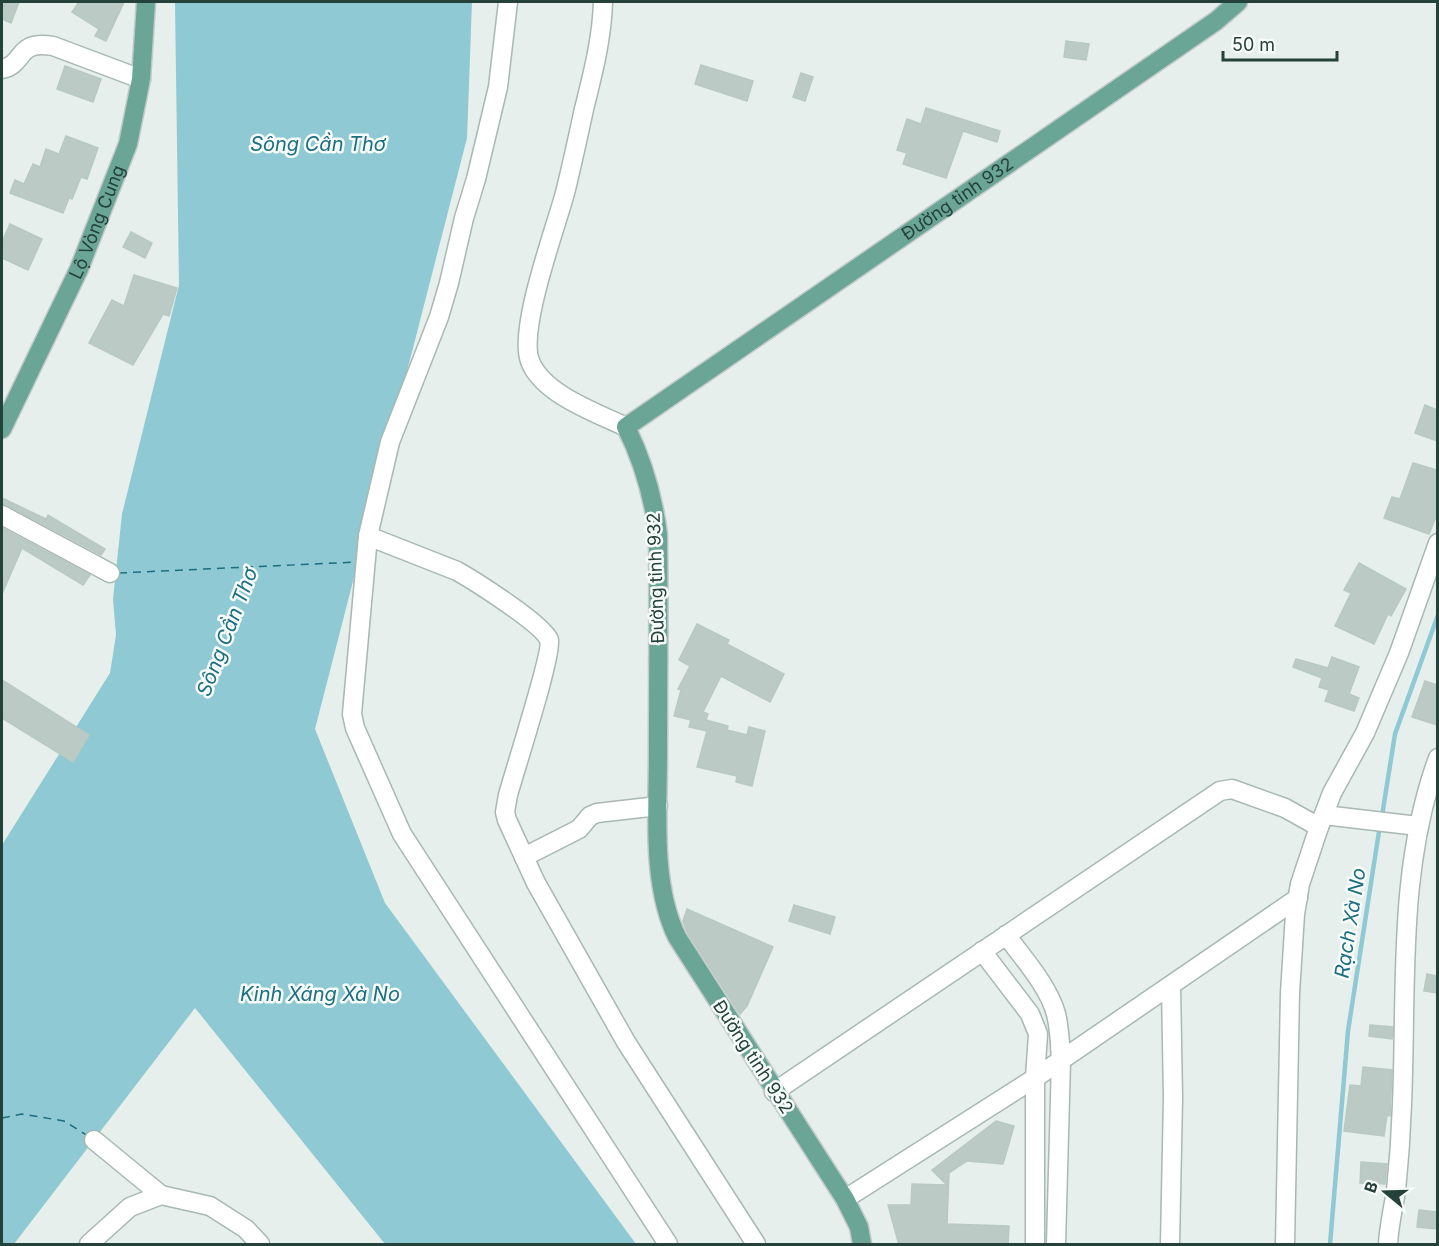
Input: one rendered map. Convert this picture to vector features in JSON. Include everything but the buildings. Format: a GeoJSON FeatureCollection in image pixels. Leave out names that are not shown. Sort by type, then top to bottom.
{"type":"FeatureCollection","features":[{"type":"Feature","properties":{"kind":"main road","name":"Lộ Vòng Cung"},"geometry":{"type":"LineString","coordinates":[[2,429],[83,258],[128,144],[141,79],[146,2]]}},
{"type":"Feature","properties":{"kind":"main road","name":"Đường tỉnh 932"},"geometry":{"type":"LineString","coordinates":[[862,1245],[859,1227],[845,1199],[676,938],[663,901],[660,879],[658,806],[658,534],[645,469],[626,427],[1216,21],[1239,2]]}},
{"type":"Feature","properties":{"kind":"street"},"geometry":{"type":"LineString","coordinates":[[508,2],[498,87],[449,283],[439,317],[390,442],[362,563],[352,714],[402,834],[669,1245]]}},
{"type":"Feature","properties":{"kind":"street"},"geometry":{"type":"LineString","coordinates":[[603,2],[599,48],[564,195],[542,271],[527,344],[530,362],[541,381],[576,403],[626,427]]}},
{"type":"Feature","properties":{"kind":"street"},"geometry":{"type":"LineString","coordinates":[[2,69],[10,66],[32,45],[41,44],[53,46],[141,79]]}},
{"type":"Feature","properties":{"kind":"street"},"geometry":{"type":"LineString","coordinates":[[2,515],[110,573]]}},
{"type":"Feature","properties":{"kind":"street"},"geometry":{"type":"LineString","coordinates":[[368,536],[470,578],[540,628],[548,639],[549,645],[541,681],[519,754],[506,812],[511,829],[536,883],[626,1042],[756,1245]]}},
{"type":"Feature","properties":{"kind":"street"},"geometry":{"type":"LineString","coordinates":[[1285,1245],[1290,993],[1300,884],[1328,820],[1332,793],[1370,723],[1399,653],[1437,543]]}},
{"type":"Feature","properties":{"kind":"street"},"geometry":{"type":"LineString","coordinates":[[1388,1245],[1402,1108],[1405,926],[1412,825],[1423,802],[1437,758]]}},
{"type":"Feature","properties":{"kind":"street"},"geometry":{"type":"LineString","coordinates":[[774,1092],[1220,791],[1226,789],[1328,820],[1412,825]]}},
{"type":"Feature","properties":{"kind":"street"},"geometry":{"type":"LineString","coordinates":[[524,857],[579,829],[590,816],[597,813],[658,806]]}},
{"type":"Feature","properties":{"kind":"street"},"geometry":{"type":"LineString","coordinates":[[845,1199],[1061,1061],[1298,898]]}},
{"type":"Feature","properties":{"kind":"street"},"geometry":{"type":"LineString","coordinates":[[1006,935],[1045,990],[1053,1005],[1060,1032],[1056,1245]]}},
{"type":"Feature","properties":{"kind":"street"},"geometry":{"type":"LineString","coordinates":[[982,951],[1034,1020],[1039,1041],[1035,1078],[1035,1245]]}},
{"type":"Feature","properties":{"kind":"street"},"geometry":{"type":"LineString","coordinates":[[1170,1245],[1173,1098],[1171,986]]}},
{"type":"Feature","properties":{"kind":"street"},"geometry":{"type":"LineString","coordinates":[[94,1140],[161,1195],[210,1206],[246,1229],[260,1245]]}},
{"type":"Feature","properties":{"kind":"street"},"geometry":{"type":"LineString","coordinates":[[89,1245],[130,1207],[161,1195]]}},
{"type":"Feature","properties":{"kind":"water","name":"Sông Cần Thơ"},"geometry":{"type":"Polygon","coordinates":[[[175,2],[472,2],[467,138],[315,729],[385,903],[636,1244],[385,1244],[195,1008],[14,1244],[2,1244],[2,845],[110,673],[116,635],[113,599],[122,514],[179,285],[175,2]]]}},
{"type":"Feature","properties":{"kind":"waterway","name":"Rạch Xà No"},"geometry":{"type":"LineString","coordinates":[[1382,816],[1395,734],[1438,615]]}},
{"type":"Feature","properties":{"kind":"waterway","name":"Rạch Xà No"},"geometry":{"type":"LineString","coordinates":[[1330,1244],[1348,1031],[1380,825]]}},
{"type":"Feature","properties":{"kind":"ferry route"},"geometry":{"type":"LineString","coordinates":[[119,573],[357,562]]}},
{"type":"Feature","properties":{"kind":"ferry route"},"geometry":{"type":"LineString","coordinates":[[2,1118],[22,1114],[64,1121],[88,1136]]}},
{"type":"Feature","properties":{"kind":"water label","name":"Kinh Xáng Xà No"},"geometry":{"type":"Point","coordinates":[320,994]}}]}
